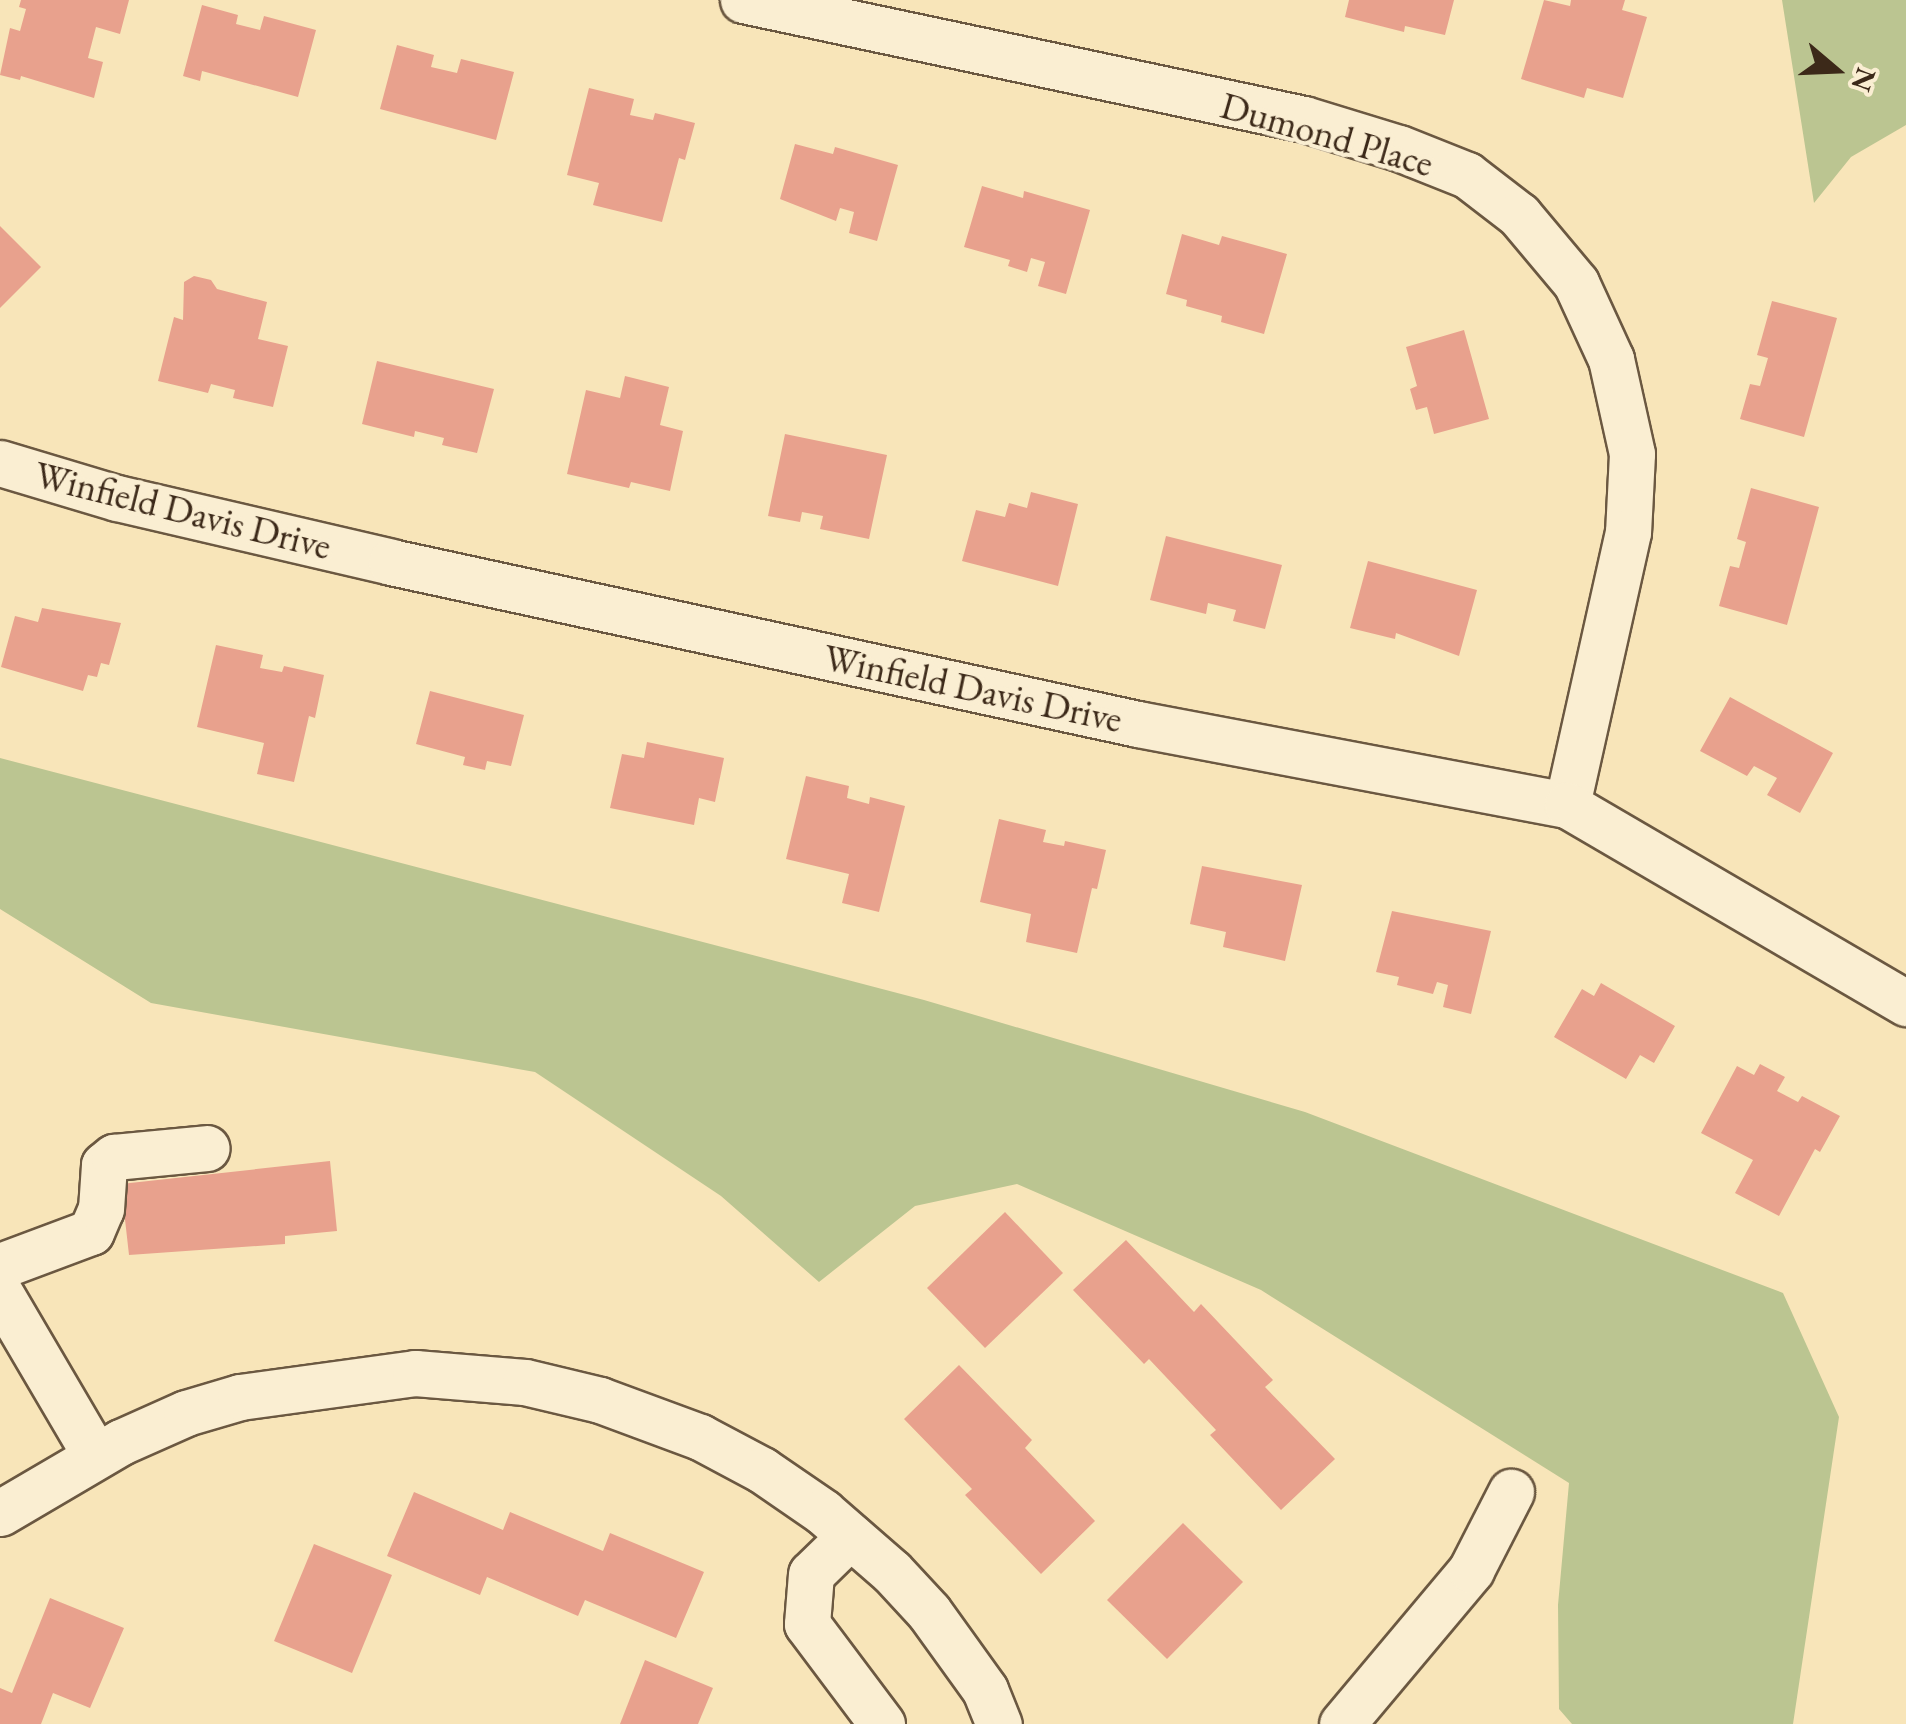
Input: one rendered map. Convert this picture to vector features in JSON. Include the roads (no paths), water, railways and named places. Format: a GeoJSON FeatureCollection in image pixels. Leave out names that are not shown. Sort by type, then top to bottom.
{"type":"FeatureCollection","features":[{"type":"Feature","properties":{"kind":"street","name":"Dumond Place"},"geometry":{"type":"LineString","coordinates":[[743,0],[1304,120],[1399,148],[1466,175],[1519,215],[1576,284],[1611,359],[1632,454],[1628,532],[1567,805]]}},
{"type":"Feature","properties":{"kind":"street","name":"Winfield Davis Drive"},"geometry":{"type":"LineString","coordinates":[[0,464],[117,498],[391,562],[1138,724],[1567,805],[1906,1003]]}},
{"type":"Feature","properties":{"kind":"street"},"geometry":{"type":"LineString","coordinates":[[0,1266],[91,1232],[101,1209],[104,1165],[114,1157],[207,1148]]}},
{"type":"Feature","properties":{"kind":"street"},"geometry":{"type":"LineString","coordinates":[[0,1293],[95,1455]]}},
{"type":"Feature","properties":{"kind":"street"},"geometry":{"type":"LineString","coordinates":[[0,1513],[95,1455],[186,1413],[280,1388],[415,1373],[495,1377],[600,1400],[700,1437],[762,1470],[892,1572],[959,1648],[985,1690],[999,1724]]}},
{"type":"Feature","properties":{"kind":"street"},"geometry":{"type":"LineString","coordinates":[[1342,1724],[1471,1570],[1511,1492]]}},
{"type":"Feature","properties":{"kind":"street"},"geometry":{"type":"LineString","coordinates":[[850,1536],[812,1574],[807,1624],[882,1724]]}}]}
